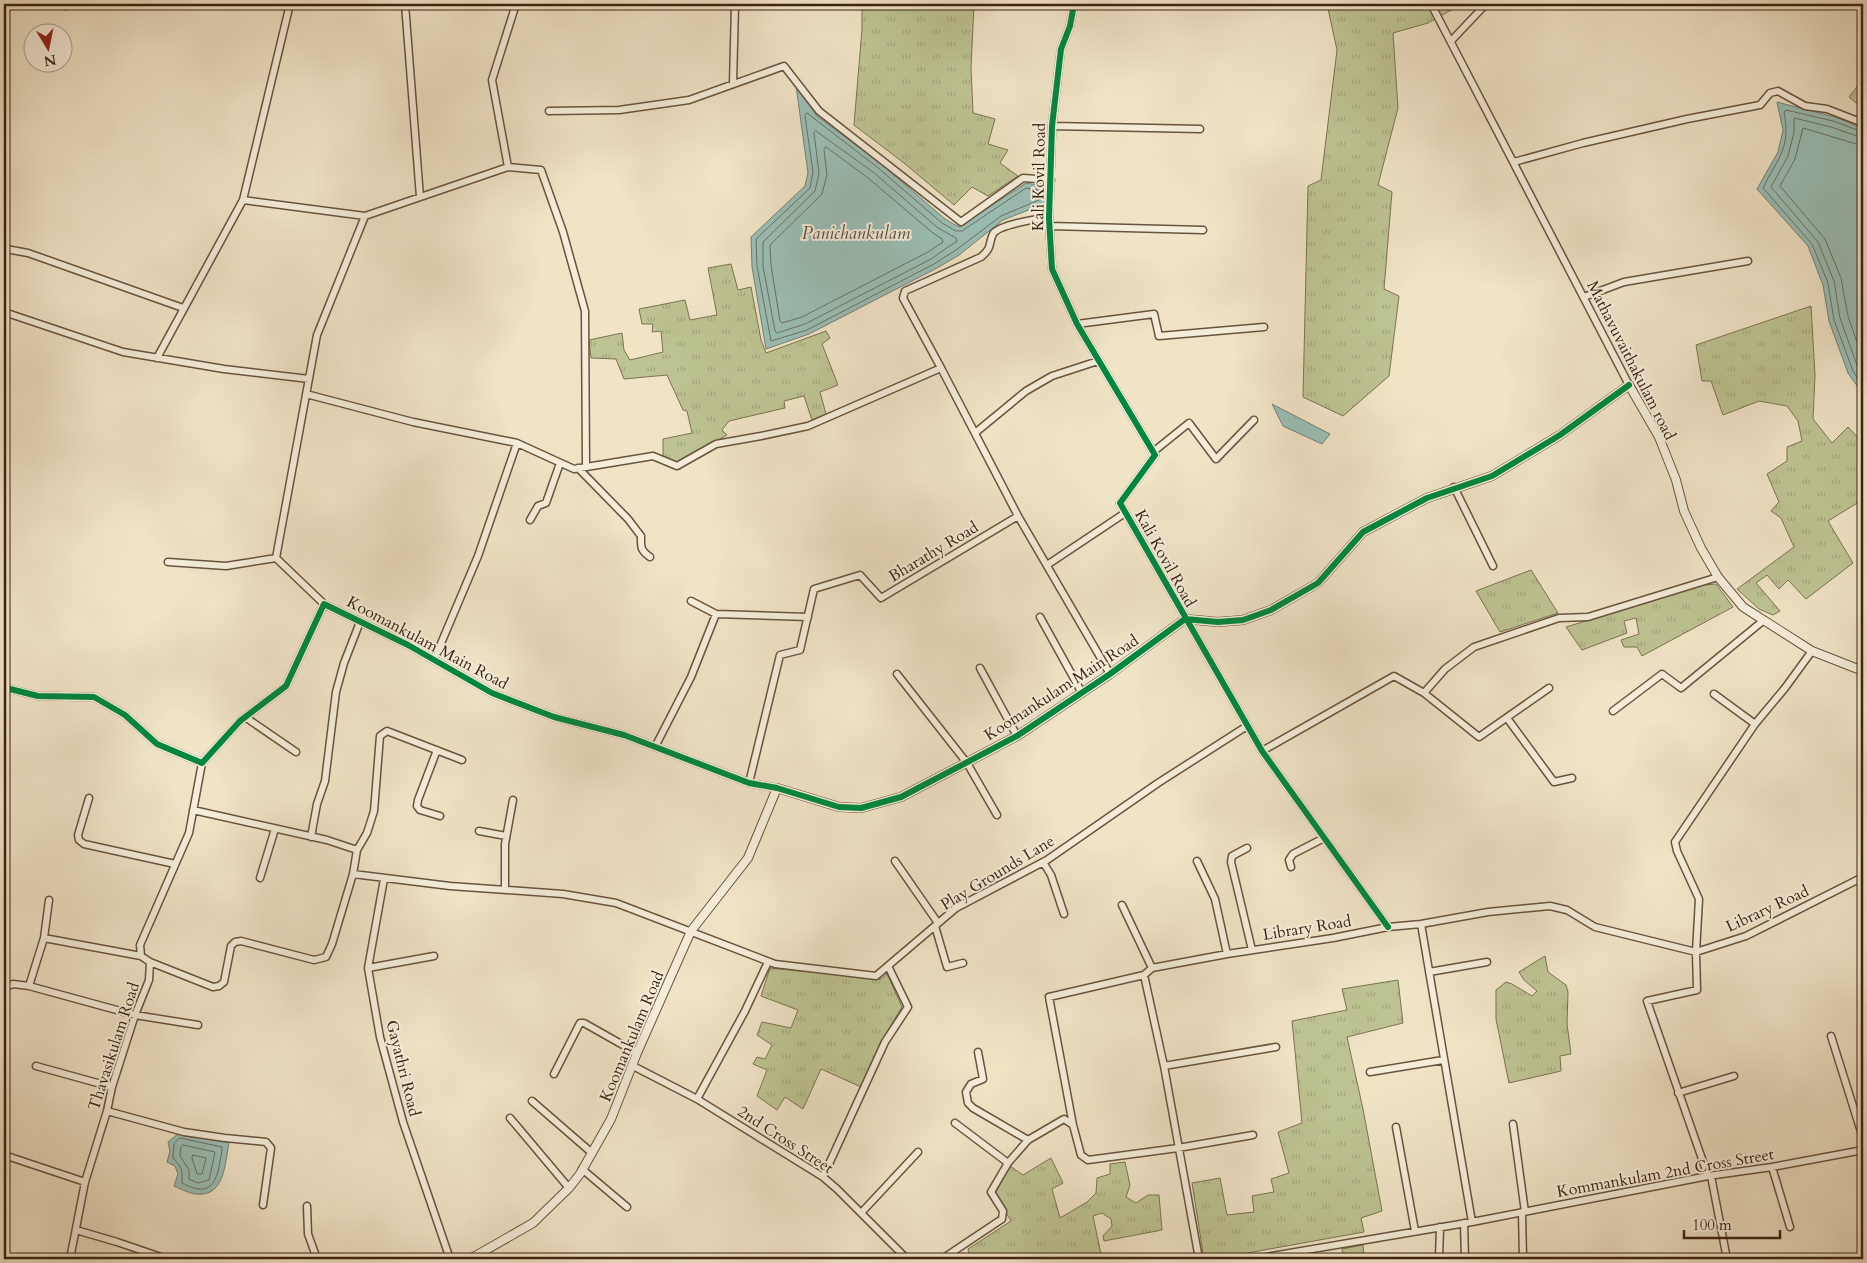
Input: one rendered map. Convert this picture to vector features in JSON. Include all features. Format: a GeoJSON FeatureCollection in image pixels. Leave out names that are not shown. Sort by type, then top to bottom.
{"type":"FeatureCollection","features":[{"type":"Feature","properties":{"kind":"street"},"geometry":{"type":"LineString","coordinates":[[55,4],[66,6],[66,4]]}},
{"type":"Feature","properties":{"kind":"street"},"geometry":{"type":"LineString","coordinates":[[157,358],[243,200],[290,4]]}},
{"type":"Feature","properties":{"kind":"street"},"geometry":{"type":"LineString","coordinates":[[405,4],[420,197]]}},
{"type":"Feature","properties":{"kind":"street"},"geometry":{"type":"LineString","coordinates":[[508,167],[492,80],[516,4]]}},
{"type":"Feature","properties":{"kind":"street"},"geometry":{"type":"LineString","coordinates":[[733,84],[735,4]]}},
{"type":"Feature","properties":{"kind":"street","name":"Kali Kovil Road"},"geometry":{"type":"LineString","coordinates":[[1074,4],[1070,26],[1061,49],[1052,126],[1049,218],[1052,269],[1076,324],[1155,455],[1120,503],[1262,751],[1388,927]]}},
{"type":"Feature","properties":{"kind":"street","name":"Mathavuvaithakulam road"},"geometry":{"type":"LineString","coordinates":[[1431,4],[1629,385],[1659,437],[1676,480],[1688,518],[1701,548],[1718,577],[1743,607],[1812,651],[1863,671]]}},
{"type":"Feature","properties":{"kind":"street"},"geometry":{"type":"LineString","coordinates":[[1450,41],[1486,4]]}},
{"type":"Feature","properties":{"kind":"street"},"geometry":{"type":"LineString","coordinates":[[549,111],[619,110],[688,100],[784,66],[819,111],[961,222],[1023,178],[1051,180]]}},
{"type":"Feature","properties":{"kind":"street"},"geometry":{"type":"LineString","coordinates":[[1514,162],[1583,143],[1686,119],[1760,105],[1770,93],[1778,91],[1805,106],[1827,109],[1863,123]]}},
{"type":"Feature","properties":{"kind":"street"},"geometry":{"type":"LineString","coordinates":[[1052,126],[1200,129]]}},
{"type":"Feature","properties":{"kind":"street"},"geometry":{"type":"LineString","coordinates":[[243,200],[365,216],[508,167],[540,170],[563,232],[585,311],[586,467]]}},
{"type":"Feature","properties":{"kind":"street"},"geometry":{"type":"LineString","coordinates":[[276,558],[317,335],[365,216]]}},
{"type":"Feature","properties":{"kind":"street"},"geometry":{"type":"LineString","coordinates":[[1049,218],[1033,219],[998,230],[993,235],[991,246],[981,257],[905,291],[903,298],[1018,516],[1110,674]]}},
{"type":"Feature","properties":{"kind":"street"},"geometry":{"type":"LineString","coordinates":[[1049,226],[1204,230]]}},
{"type":"Feature","properties":{"kind":"street"},"geometry":{"type":"LineString","coordinates":[[4,253],[6,249],[28,253],[183,308]]}},
{"type":"Feature","properties":{"kind":"street"},"geometry":{"type":"LineString","coordinates":[[1584,297],[1624,282],[1748,261]]}},
{"type":"Feature","properties":{"kind":"street"},"geometry":{"type":"LineString","coordinates":[[4,312],[123,352],[224,369],[309,379]]}},
{"type":"Feature","properties":{"kind":"street"},"geometry":{"type":"LineString","coordinates":[[1076,324],[1154,314],[1159,336],[1264,327]]}},
{"type":"Feature","properties":{"kind":"street"},"geometry":{"type":"LineString","coordinates":[[975,433],[1026,391],[1052,376],[1098,361]]}},
{"type":"Feature","properties":{"kind":"street"},"geometry":{"type":"LineString","coordinates":[[306,394],[412,422],[517,443],[574,469],[653,456],[677,466],[716,444],[808,426],[941,368]]}},
{"type":"Feature","properties":{"kind":"street"},"geometry":{"type":"LineString","coordinates":[[1185,619],[1218,622],[1244,620],[1271,610],[1318,583],[1363,532],[1427,498],[1454,487],[1492,476],[1560,435],[1629,385]]}},
{"type":"Feature","properties":{"kind":"street"},"geometry":{"type":"LineString","coordinates":[[1153,452],[1189,423],[1216,459],[1254,420]]}},
{"type":"Feature","properties":{"kind":"street"},"geometry":{"type":"LineString","coordinates":[[434,660],[478,556],[517,443]]}},
{"type":"Feature","properties":{"kind":"street"},"geometry":{"type":"LineString","coordinates":[[530,520],[538,506],[546,503],[560,463]]}},
{"type":"Feature","properties":{"kind":"street"},"geometry":{"type":"LineString","coordinates":[[578,468],[642,536],[640,547],[650,557]]}},
{"type":"Feature","properties":{"kind":"street"},"geometry":{"type":"LineString","coordinates":[[1454,487],[1493,566]]}},
{"type":"Feature","properties":{"kind":"street"},"geometry":{"type":"LineString","coordinates":[[1047,565],[1125,513]]}},
{"type":"Feature","properties":{"kind":"street","name":"Bharathy Road"},"geometry":{"type":"LineString","coordinates":[[748,784],[780,655],[800,650],[814,589],[860,575],[881,598],[1018,516]]}},
{"type":"Feature","properties":{"kind":"street"},"geometry":{"type":"LineString","coordinates":[[168,562],[226,566],[276,558]]}},
{"type":"Feature","properties":{"kind":"street"},"geometry":{"type":"LineString","coordinates":[[276,558],[324,604]]}},
{"type":"Feature","properties":{"kind":"street"},"geometry":{"type":"LineString","coordinates":[[1424,693],[1445,669],[1474,647],[1559,618],[1588,617],[1718,577]]}},
{"type":"Feature","properties":{"kind":"street"},"geometry":{"type":"LineString","coordinates":[[691,601],[716,614],[808,617]]}},
{"type":"Feature","properties":{"kind":"street","name":"Koomankulam Main Road"},"geometry":{"type":"LineString","coordinates":[[202,763],[244,717],[286,686],[324,604],[434,660],[492,694],[554,717],[624,735],[748,784],[777,788],[839,807],[861,808],[901,797],[1017,736],[1110,674],[1185,619]]}},
{"type":"Feature","properties":{"kind":"street"},"geometry":{"type":"LineString","coordinates":[[655,747],[691,677],[716,614]]}},
{"type":"Feature","properties":{"kind":"street"},"geometry":{"type":"LineString","coordinates":[[1040,617],[1082,693]]}},
{"type":"Feature","properties":{"kind":"street"},"geometry":{"type":"LineString","coordinates":[[1613,711],[1662,674],[1681,688],[1764,620]]}},
{"type":"Feature","properties":{"kind":"street"},"geometry":{"type":"LineString","coordinates":[[311,837],[317,804],[325,781],[336,692],[344,663],[360,622]]}},
{"type":"Feature","properties":{"kind":"street"},"geometry":{"type":"LineString","coordinates":[[1727,1259],[1709,1176],[1647,1001],[1697,990],[1698,898],[1676,851],[1675,842],[1755,724],[1812,651]]}},
{"type":"Feature","properties":{"kind":"street"},"geometry":{"type":"LineString","coordinates":[[980,668],[1017,736]]}},
{"type":"Feature","properties":{"kind":"street"},"geometry":{"type":"LineString","coordinates":[[897,674],[967,763],[997,814]]}},
{"type":"Feature","properties":{"kind":"street"},"geometry":{"type":"LineString","coordinates":[[1262,751],[1394,676],[1424,693],[1479,737],[1550,688]]}},
{"type":"Feature","properties":{"kind":"street"},"geometry":{"type":"LineString","coordinates":[[4,708],[6,688],[38,696],[94,697],[125,715],[157,744],[202,763],[189,833],[140,945],[141,956],[44,938]]}},
{"type":"Feature","properties":{"kind":"street"},"geometry":{"type":"LineString","coordinates":[[1714,694],[1755,724]]}},
{"type":"Feature","properties":{"kind":"street"},"geometry":{"type":"LineString","coordinates":[[244,717],[296,752]]}},
{"type":"Feature","properties":{"kind":"street"},"geometry":{"type":"LineString","coordinates":[[1507,718],[1554,782],[1572,778]]}},
{"type":"Feature","properties":{"kind":"street","name":"Play Grounds Lane"},"geometry":{"type":"LineString","coordinates":[[354,874],[450,886],[563,894],[616,903],[774,964],[876,976],[956,908],[1043,862],[1158,783],[1247,726]]}},
{"type":"Feature","properties":{"kind":"street"},"geometry":{"type":"LineString","coordinates":[[150,962],[213,987],[219,986],[224,982],[231,946],[235,942],[240,941],[314,960],[326,957],[332,944],[354,874],[356,850],[367,833],[374,811],[380,736],[387,732],[462,760]]}},
{"type":"Feature","properties":{"kind":"street"},"geometry":{"type":"LineString","coordinates":[[437,750],[417,806],[420,810],[440,816]]}},
{"type":"Feature","properties":{"kind":"street","name":"Koomankulam Road"},"geometry":{"type":"LineString","coordinates":[[470,1259],[533,1223],[569,1188],[582,1169],[611,1119],[691,932],[748,858],[777,788]]}},
{"type":"Feature","properties":{"kind":"street"},"geometry":{"type":"LineString","coordinates":[[89,798],[78,835],[79,840],[84,844],[175,864]]}},
{"type":"Feature","properties":{"kind":"street"},"geometry":{"type":"LineString","coordinates":[[505,890],[506,836],[513,800]]}},
{"type":"Feature","properties":{"kind":"street"},"geometry":{"type":"LineString","coordinates":[[193,810],[275,828],[356,850]]}},
{"type":"Feature","properties":{"kind":"street"},"geometry":{"type":"LineString","coordinates":[[260,878],[275,828]]}},
{"type":"Feature","properties":{"kind":"street"},"geometry":{"type":"LineString","coordinates":[[480,831],[506,836]]}},
{"type":"Feature","properties":{"kind":"street"},"geometry":{"type":"LineString","coordinates":[[1291,867],[1289,860],[1293,854],[1324,838]]}},
{"type":"Feature","properties":{"kind":"street"},"geometry":{"type":"LineString","coordinates":[[1247,848],[1232,856],[1231,862],[1252,950]]}},
{"type":"Feature","properties":{"kind":"street"},"geometry":{"type":"LineString","coordinates":[[895,861],[937,925],[947,967],[963,963]]}},
{"type":"Feature","properties":{"kind":"street"},"geometry":{"type":"LineString","coordinates":[[1197,861],[1215,899],[1228,954]]}},
{"type":"Feature","properties":{"kind":"street"},"geometry":{"type":"LineString","coordinates":[[1043,862],[1051,876],[1064,914]]}},
{"type":"Feature","properties":{"kind":"street","name":"Library Road"},"geometry":{"type":"LineString","coordinates":[[1152,968],[1388,927],[1421,924],[1488,912],[1550,906],[1567,910],[1595,926],[1696,952],[1746,936],[1863,877]]}},
{"type":"Feature","properties":{"kind":"street","name":"Gayathri Road"},"geometry":{"type":"LineString","coordinates":[[384,879],[368,968],[380,1037],[403,1122],[450,1259]]}},
{"type":"Feature","properties":{"kind":"street"},"geometry":{"type":"LineString","coordinates":[[29,986],[44,938],[48,900]]}},
{"type":"Feature","properties":{"kind":"street"},"geometry":{"type":"LineString","coordinates":[[1122,905],[1152,968],[1144,975],[1048,997],[1073,1125],[1081,1155],[1088,1160],[1178,1148],[1253,1135]]}},
{"type":"Feature","properties":{"kind":"street"},"geometry":{"type":"LineString","coordinates":[[1421,924],[1468,1223],[1465,1259]]}},
{"type":"Feature","properties":{"kind":"street","name":"Thavasikulam Road"},"geometry":{"type":"LineString","coordinates":[[70,1259],[85,1182],[107,1111],[112,1087],[135,1015],[149,980],[150,962],[141,956]]}},
{"type":"Feature","properties":{"kind":"street"},"geometry":{"type":"LineString","coordinates":[[368,968],[434,956]]}},
{"type":"Feature","properties":{"kind":"street"},"geometry":{"type":"LineString","coordinates":[[697,1099],[745,1012],[768,962]]}},
{"type":"Feature","properties":{"kind":"street"},"geometry":{"type":"LineString","coordinates":[[1429,972],[1487,962]]}},
{"type":"Feature","properties":{"kind":"street"},"geometry":{"type":"LineString","coordinates":[[823,1177],[885,1042],[908,1007],[888,966]]}},
{"type":"Feature","properties":{"kind":"street"},"geometry":{"type":"LineString","coordinates":[[1144,975],[1164,1066],[1198,1259]]}},
{"type":"Feature","properties":{"kind":"street"},"geometry":{"type":"LineString","coordinates":[[4,988],[13,984],[29,986],[135,1015],[198,1025]]}},
{"type":"Feature","properties":{"kind":"street"},"geometry":{"type":"LineString","coordinates":[[554,1074],[580,1023],[584,1023],[638,1053]]}},
{"type":"Feature","properties":{"kind":"street"},"geometry":{"type":"LineString","coordinates":[[1831,1036],[1863,1138]]}},
{"type":"Feature","properties":{"kind":"street"},"geometry":{"type":"LineString","coordinates":[[1164,1066],[1276,1047]]}},
{"type":"Feature","properties":{"kind":"street"},"geometry":{"type":"LineString","coordinates":[[978,1052],[983,1079],[971,1084],[966,1092],[968,1103],[973,1108],[1028,1140]]}},
{"type":"Feature","properties":{"kind":"street"},"geometry":{"type":"LineString","coordinates":[[1370,1072],[1443,1060]]}},
{"type":"Feature","properties":{"kind":"street"},"geometry":{"type":"LineString","coordinates":[[36,1066],[112,1087]]}},
{"type":"Feature","properties":{"kind":"street","name":"2nd Cross Street"},"geometry":{"type":"LineString","coordinates":[[633,1066],[697,1099],[823,1177],[861,1213],[902,1258]]}},
{"type":"Feature","properties":{"kind":"street"},"geometry":{"type":"LineString","coordinates":[[1678,1092],[1734,1076]]}},
{"type":"Feature","properties":{"kind":"street"},"geometry":{"type":"LineString","coordinates":[[532,1101],[592,1152]]}},
{"type":"Feature","properties":{"kind":"street"},"geometry":{"type":"LineString","coordinates":[[107,1111],[184,1132],[266,1142],[271,1148],[263,1205]]}},
{"type":"Feature","properties":{"kind":"street"},"geometry":{"type":"LineString","coordinates":[[510,1118],[569,1188]]}},
{"type":"Feature","properties":{"kind":"street"},"geometry":{"type":"LineString","coordinates":[[942,1259],[1002,1220],[1003,1212],[991,1192],[1008,1163],[1028,1140],[1064,1119],[1073,1125]]}},
{"type":"Feature","properties":{"kind":"street"},"geometry":{"type":"LineString","coordinates":[[954,1123],[1008,1163]]}},
{"type":"Feature","properties":{"kind":"street"},"geometry":{"type":"LineString","coordinates":[[1513,1124],[1524,1212],[1522,1259]]}},
{"type":"Feature","properties":{"kind":"street"},"geometry":{"type":"LineString","coordinates":[[1396,1126],[1415,1232]]}},
{"type":"Feature","properties":{"kind":"street","name":"Kommankulam 2nd Cross Street"},"geometry":{"type":"LineString","coordinates":[[1254,1259],[1468,1223],[1709,1176],[1772,1167],[1863,1150]]}},
{"type":"Feature","properties":{"kind":"street"},"geometry":{"type":"LineString","coordinates":[[861,1213],[918,1152]]}},
{"type":"Feature","properties":{"kind":"street"},"geometry":{"type":"LineString","coordinates":[[4,1156],[85,1182]]}},
{"type":"Feature","properties":{"kind":"street"},"geometry":{"type":"LineString","coordinates":[[1772,1167],[1790,1227]]}},
{"type":"Feature","properties":{"kind":"street"},"geometry":{"type":"LineString","coordinates":[[582,1169],[627,1207]]}},
{"type":"Feature","properties":{"kind":"street"},"geometry":{"type":"LineString","coordinates":[[307,1206],[308,1234],[317,1259]]}},
{"type":"Feature","properties":{"kind":"street"},"geometry":{"type":"LineString","coordinates":[[1439,1259],[1440,1227]]}},
{"type":"Feature","properties":{"kind":"street"},"geometry":{"type":"LineString","coordinates":[[76,1230],[167,1259]]}},
{"type":"Feature","properties":{"kind":"green space"},"geometry":{"type":"Polygon","coordinates":[[[862,4],[974,4],[971,68],[973,113],[995,119],[988,144],[1008,150],[1000,163],[1018,176],[988,196],[972,187],[954,205],[904,163],[854,125],[862,29],[862,4]]]}},
{"type":"Feature","properties":{"kind":"green space"},"geometry":{"type":"Polygon","coordinates":[[[1327,4],[1462,4],[1428,23],[1393,33],[1398,108],[1378,185],[1392,192],[1384,289],[1399,296],[1389,376],[1343,416],[1303,397],[1308,186],[1321,180],[1337,50],[1327,4]]]}},
{"type":"Feature","properties":{"kind":"green space"},"geometry":{"type":"Polygon","coordinates":[[[1863,79],[1863,109],[1849,97],[1863,79]]]}},
{"type":"Feature","properties":{"kind":"green space"},"geometry":{"type":"Polygon","coordinates":[[[731,264],[738,290],[751,287],[761,340],[766,353],[826,331],[830,338],[822,344],[838,385],[820,392],[826,414],[812,420],[804,396],[784,401],[785,408],[729,421],[722,430],[727,435],[677,463],[663,456],[663,439],[692,433],[687,411],[683,410],[667,375],[624,379],[616,359],[591,358],[589,340],[622,333],[624,350],[630,360],[663,352],[661,331],[652,332],[653,324],[642,324],[639,309],[685,300],[690,320],[717,315],[708,268],[731,264]]]}},
{"type":"Feature","properties":{"kind":"green space"},"geometry":{"type":"Polygon","coordinates":[[[1811,306],[1815,375],[1813,419],[1832,443],[1848,427],[1863,443],[1863,508],[1859,502],[1828,521],[1853,563],[1806,599],[1788,580],[1779,589],[1767,575],[1756,583],[1780,611],[1773,615],[1759,609],[1737,589],[1794,547],[1781,518],[1771,511],[1779,502],[1767,474],[1787,461],[1787,447],[1802,441],[1798,421],[1787,406],[1759,401],[1723,415],[1711,381],[1702,381],[1696,345],[1811,306]]]}},
{"type":"Feature","properties":{"kind":"green space"},"geometry":{"type":"Polygon","coordinates":[[[1531,570],[1558,613],[1500,632],[1476,591],[1531,570]]]}},
{"type":"Feature","properties":{"kind":"green space"},"geometry":{"type":"Polygon","coordinates":[[[1716,584],[1733,607],[1642,656],[1637,647],[1624,647],[1621,640],[1639,634],[1636,618],[1624,621],[1627,633],[1582,650],[1566,627],[1704,585],[1716,584]]]}},
{"type":"Feature","properties":{"kind":"green space"},"geometry":{"type":"Polygon","coordinates":[[[1545,956],[1548,972],[1566,985],[1568,992],[1567,1024],[1571,1054],[1560,1056],[1561,1071],[1509,1083],[1496,1019],[1496,990],[1506,982],[1532,996],[1537,991],[1524,980],[1519,972],[1545,956]]]}},
{"type":"Feature","properties":{"kind":"green space"},"geometry":{"type":"Polygon","coordinates":[[[770,968],[881,979],[887,974],[902,1007],[882,1040],[861,1087],[821,1069],[803,1109],[785,1097],[777,1110],[757,1096],[767,1070],[753,1064],[757,1057],[765,1059],[772,1045],[757,1035],[762,1022],[791,1028],[798,1010],[761,996],[770,968]]]}},
{"type":"Feature","properties":{"kind":"green space"},"geometry":{"type":"Polygon","coordinates":[[[1398,980],[1403,1023],[1347,1037],[1382,1211],[1361,1218],[1364,1232],[1214,1259],[1204,1259],[1192,1183],[1220,1178],[1227,1215],[1254,1212],[1252,1196],[1274,1192],[1271,1179],[1289,1173],[1278,1132],[1302,1123],[1292,1021],[1347,1010],[1342,989],[1398,980]]]}},
{"type":"Feature","properties":{"kind":"green space"},"geometry":{"type":"Polygon","coordinates":[[[1051,1158],[1063,1183],[1052,1189],[1060,1218],[1087,1202],[1096,1193],[1097,1178],[1110,1174],[1110,1164],[1125,1162],[1130,1185],[1126,1197],[1136,1203],[1148,1195],[1159,1195],[1162,1230],[1104,1241],[1103,1236],[1112,1226],[1111,1219],[1102,1213],[1093,1216],[1102,1259],[970,1259],[968,1249],[1011,1221],[995,1194],[1010,1166],[1023,1175],[1051,1158]]]}},
{"type":"Feature","properties":{"kind":"green space"},"geometry":{"type":"Polygon","coordinates":[[[1363,1245],[1364,1259],[1343,1259],[1342,1249],[1363,1245]]]}},
{"type":"Feature","properties":{"kind":"water","name":"Panichankulam"},"geometry":{"type":"Polygon","coordinates":[[[796,86],[817,116],[880,163],[945,219],[959,227],[1026,183],[1043,186],[1044,204],[1003,220],[959,255],[937,268],[809,334],[766,349],[752,267],[751,237],[805,186],[808,173],[796,86]]]}},
{"type":"Feature","properties":{"kind":"water"},"geometry":{"type":"Polygon","coordinates":[[[1777,102],[1835,117],[1863,128],[1863,394],[1848,373],[1829,321],[1823,285],[1808,246],[1757,189],[1778,152],[1783,130],[1777,102]]]}},
{"type":"Feature","properties":{"kind":"water"},"geometry":{"type":"Polygon","coordinates":[[[1272,404],[1330,434],[1322,444],[1283,426],[1272,404]]]}},
{"type":"Feature","properties":{"kind":"water"},"geometry":{"type":"Polygon","coordinates":[[[179,1133],[229,1143],[222,1177],[213,1190],[194,1194],[174,1186],[178,1174],[175,1166],[167,1162],[170,1151],[168,1142],[179,1133]]]}},
{"type":"Feature","properties":{"kind":"cycle path"},"geometry":{"type":"LineString","coordinates":[[1074,4],[1070,26],[1061,49],[1052,126],[1049,218],[1052,269],[1077,324],[1155,455],[1120,503],[1262,751],[1388,927]]}},
{"type":"Feature","properties":{"kind":"cycle path"},"geometry":{"type":"LineString","coordinates":[[4,708],[6,688],[38,696],[94,697],[125,715],[157,744],[202,763],[240,721],[286,686],[324,604],[408,645],[492,693],[554,717],[624,735],[749,783],[777,788],[839,807],[861,808],[901,797],[1017,736],[1110,674],[1185,619],[1218,622],[1243,620],[1271,610],[1318,583],[1363,532],[1427,498],[1492,476],[1560,435],[1629,385]]}}]}
